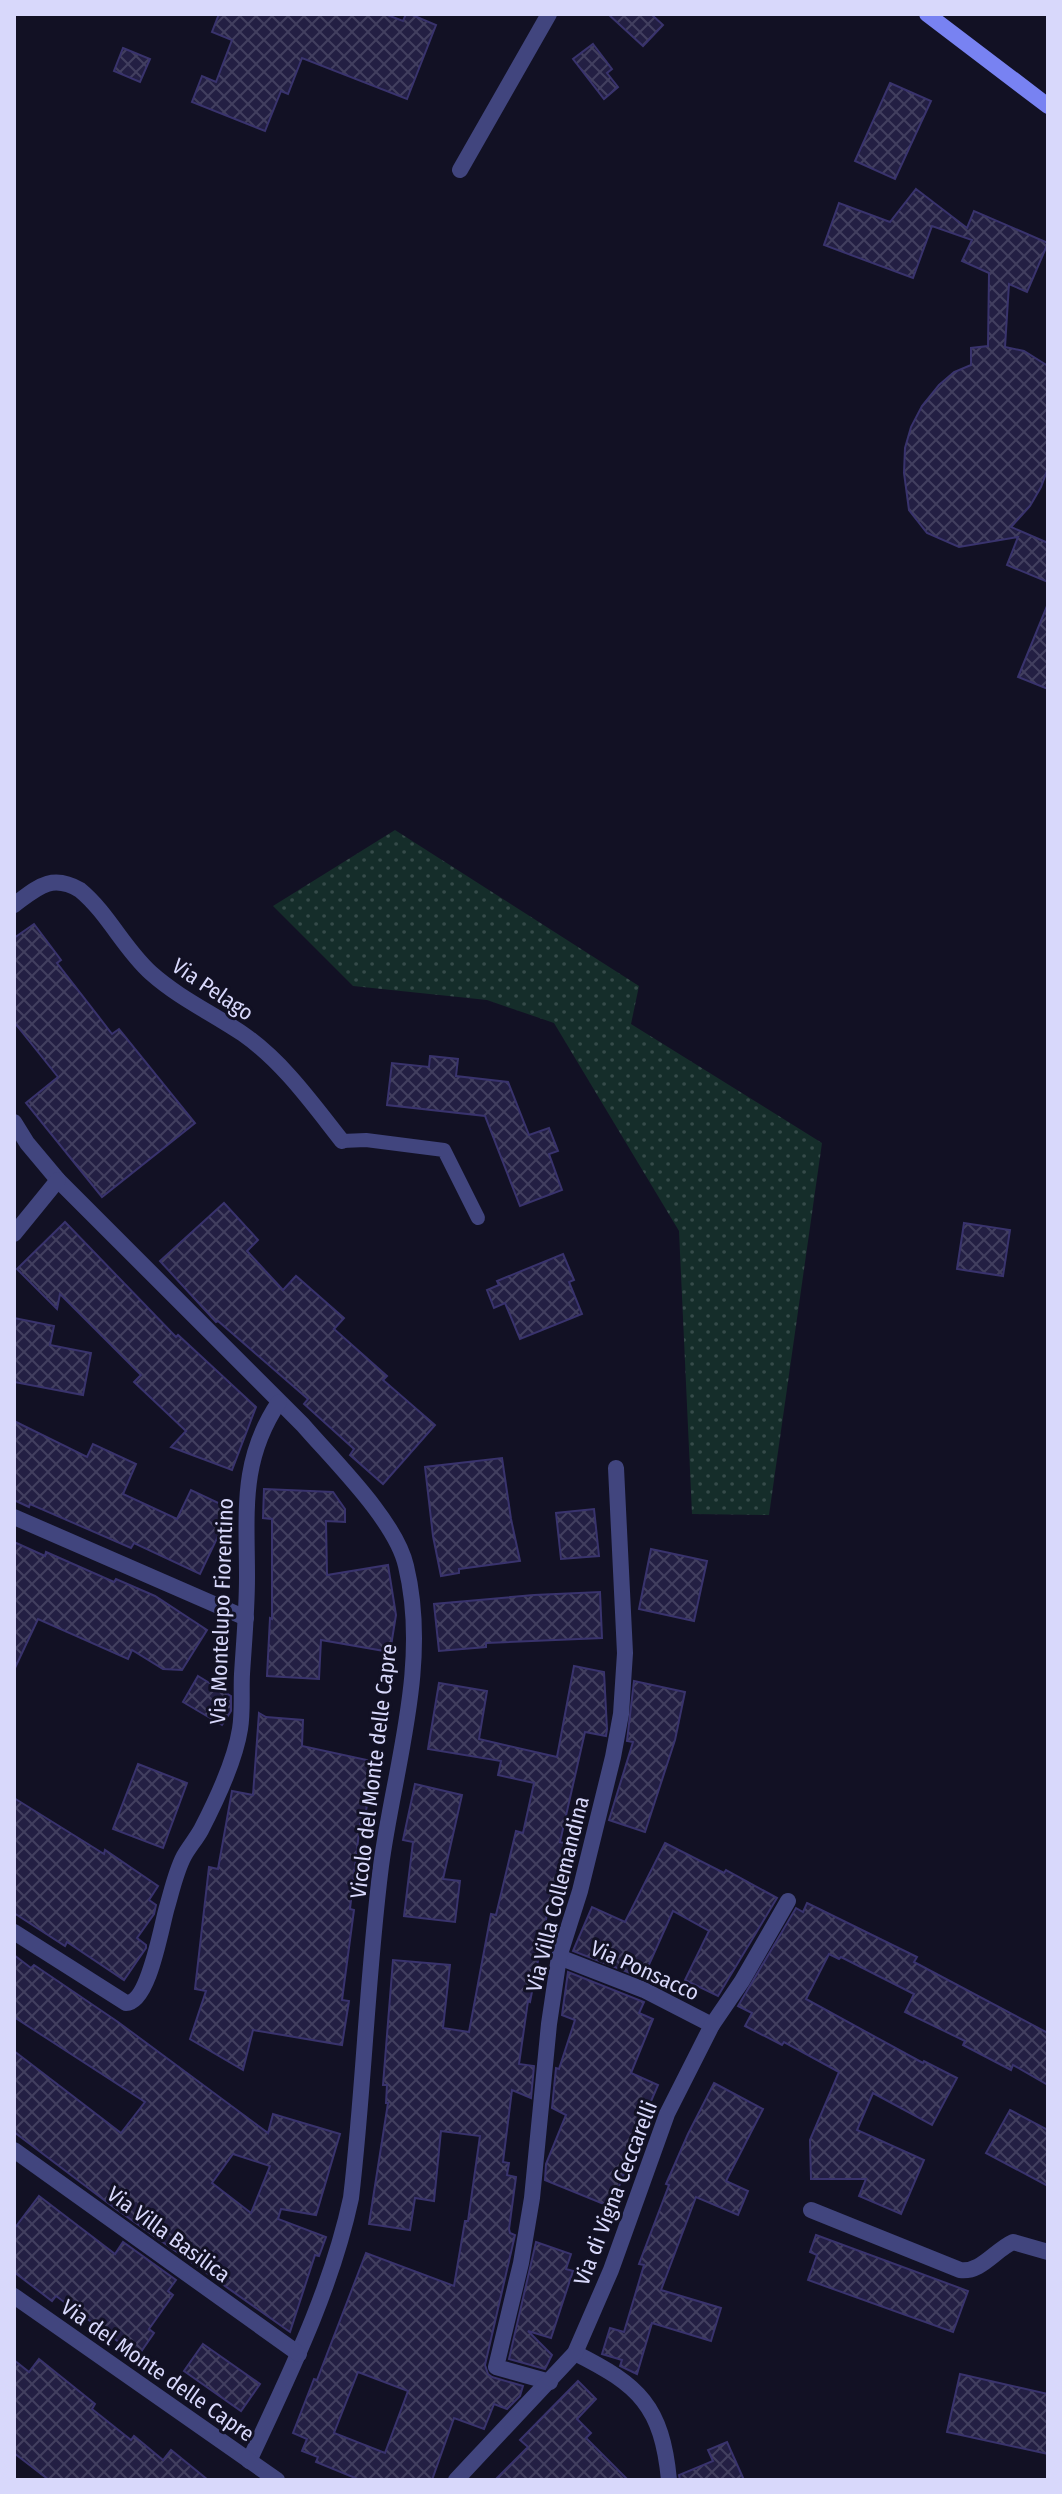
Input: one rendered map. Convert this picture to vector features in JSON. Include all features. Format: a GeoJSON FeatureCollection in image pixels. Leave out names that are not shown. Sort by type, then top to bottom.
{"type":"FeatureCollection","features":[{"type":"Feature","properties":{"kind":"main road"},"geometry":{"type":"LineString","coordinates":[[927,14],[1048,106]]}},
{"type":"Feature","properties":{"kind":"street"},"geometry":{"type":"LineString","coordinates":[[460,170],[549,14]]}},
{"type":"Feature","properties":{"kind":"street","name":"Via Pelago"},"geometry":{"type":"LineString","coordinates":[[14,905],[49,883],[64,882],[80,890],[150,972],[174,992],[242,1034],[279,1065],[342,1141]]}},
{"type":"Feature","properties":{"kind":"street","name":"Vicolo del Monte delle Capre"},"geometry":{"type":"LineString","coordinates":[[14,1122],[58,1180],[329,1455],[390,1529],[406,1565],[413,1615],[410,1692],[381,1866],[351,2198],[331,2273],[299,2354],[249,2461]]}},
{"type":"Feature","properties":{"kind":"street"},"geometry":{"type":"LineString","coordinates":[[14,1234],[58,1180]]}},
{"type":"Feature","properties":{"kind":"street","name":"Via Montelupo Fiorentino"},"geometry":{"type":"LineString","coordinates":[[14,1932],[126,2003],[136,2000],[148,1977],[175,1878],[216,1799],[237,1745],[246,1618],[246,1507],[250,1467],[258,1438],[279,1402]]}},
{"type":"Feature","properties":{"kind":"street","name":"Via Villa Collemandina"},"geometry":{"type":"LineString","coordinates":[[550,2382],[496,2367],[521,2263],[532,2198],[549,2024],[559,1957],[580,1891],[621,1714],[625,1653],[616,1468]]}},
{"type":"Feature","properties":{"kind":"street"},"geometry":{"type":"LineString","coordinates":[[14,1517],[246,1618]]}},
{"type":"Feature","properties":{"kind":"street","name":"Via di Vigna Ceccarelli"},"geometry":{"type":"LineString","coordinates":[[456,2480],[575,2353],[611,2270],[667,2114],[712,2025],[742,1981],[788,1901]]}},
{"type":"Feature","properties":{"kind":"street","name":"Via Ponsacco"},"geometry":{"type":"LineString","coordinates":[[559,1957],[644,1990],[712,2025]]}},
{"type":"Feature","properties":{"kind":"street","name":"Via Villa Basilica"},"geometry":{"type":"LineString","coordinates":[[14,2150],[299,2354]]}},
{"type":"Feature","properties":{"kind":"street"},"geometry":{"type":"LineString","coordinates":[[811,2210],[960,2270],[977,2268],[1013,2242],[1048,2252]]}},
{"type":"Feature","properties":{"kind":"street","name":"Via del Monte delle Capre"},"geometry":{"type":"LineString","coordinates":[[14,2296],[277,2480]]}},
{"type":"Feature","properties":{"kind":"street"},"geometry":{"type":"LineString","coordinates":[[575,2353],[608,2371],[647,2403],[660,2431],[669,2480]]}},
{"type":"Feature","properties":{"kind":"lane"},"geometry":{"type":"LineString","coordinates":[[342,1141],[366,1140],[444,1150],[478,1218]]}},
{"type":"Feature","properties":{"kind":"green space"},"geometry":{"type":"Polygon","coordinates":[[[395,830],[639,986],[631,1024],[822,1143],[769,1515],[692,1514],[679,1231],[554,1023],[487,1000],[353,986],[273,906],[395,830]]]}},
{"type":"Feature","properties":{"kind":"building"},"geometry":{"type":"Polygon","coordinates":[[[219,14],[385,14],[403,21],[406,14],[410,14],[436,25],[407,99],[302,58],[288,94],[281,91],[265,131],[192,102],[202,76],[216,82],[232,40],[212,32],[219,14]]]}},
{"type":"Feature","properties":{"kind":"building"},"geometry":{"type":"Polygon","coordinates":[[[608,14],[651,14],[663,25],[643,46],[608,14]]]}},
{"type":"Feature","properties":{"kind":"building"},"geometry":{"type":"Polygon","coordinates":[[[593,44],[612,69],[607,73],[618,87],[604,99],[573,59],[593,44]]]}},
{"type":"Feature","properties":{"kind":"building"},"geometry":{"type":"Polygon","coordinates":[[[123,48],[150,59],[140,82],[114,71],[123,48]]]}},
{"type":"Feature","properties":{"kind":"building"},"geometry":{"type":"Polygon","coordinates":[[[890,83],[931,101],[895,179],[855,161],[890,83]]]}},
{"type":"Feature","properties":{"kind":"building"},"geometry":{"type":"Polygon","coordinates":[[[916,189],[967,228],[974,211],[1048,243],[1027,292],[1009,284],[1005,347],[1024,351],[1048,366],[1048,468],[1030,506],[1011,527],[1048,543],[1048,582],[1007,565],[1018,537],[959,547],[927,533],[909,510],[904,473],[905,448],[911,427],[922,406],[939,385],[954,372],[971,365],[971,348],[988,346],[989,273],[962,261],[972,240],[932,226],[913,278],[824,245],[839,203],[890,222],[916,189]]]}},
{"type":"Feature","properties":{"kind":"building"},"geometry":{"type":"Polygon","coordinates":[[[1048,606],[1048,689],[1018,677],[1048,606]]]}},
{"type":"Feature","properties":{"kind":"building"},"geometry":{"type":"Polygon","coordinates":[[[34,924],[61,960],[57,963],[112,1034],[119,1029],[195,1123],[102,1197],[26,1103],[58,1077],[14,1022],[14,938],[34,924]]]}},
{"type":"Feature","properties":{"kind":"building"},"geometry":{"type":"Polygon","coordinates":[[[430,1056],[458,1059],[456,1076],[508,1082],[529,1135],[549,1128],[558,1151],[549,1154],[562,1190],[520,1206],[485,1116],[387,1105],[392,1063],[429,1067],[430,1056]]]}},
{"type":"Feature","properties":{"kind":"building"},"geometry":{"type":"Polygon","coordinates":[[[224,1203],[258,1240],[247,1251],[283,1290],[296,1276],[344,1318],[334,1329],[387,1376],[383,1380],[435,1425],[383,1484],[350,1455],[354,1449],[304,1404],[308,1399],[216,1322],[160,1261],[224,1203]]]}},
{"type":"Feature","properties":{"kind":"building"},"geometry":{"type":"Polygon","coordinates":[[[65,1222],[176,1337],[178,1335],[256,1407],[232,1470],[171,1447],[186,1431],[134,1382],[141,1375],[60,1294],[57,1309],[17,1269],[65,1222]]]}},
{"type":"Feature","properties":{"kind":"building"},"geometry":{"type":"Polygon","coordinates":[[[964,1223],[1010,1230],[1003,1276],[957,1269],[964,1223]]]}},
{"type":"Feature","properties":{"kind":"building"},"geometry":{"type":"Polygon","coordinates":[[[563,1254],[574,1280],[569,1282],[582,1314],[520,1339],[505,1303],[494,1308],[487,1290],[499,1285],[497,1281],[563,1254]]]}},
{"type":"Feature","properties":{"kind":"building"},"geometry":{"type":"Polygon","coordinates":[[[14,1318],[54,1326],[50,1345],[91,1353],[83,1395],[14,1382],[14,1318]]]}},
{"type":"Feature","properties":{"kind":"building"},"geometry":{"type":"Polygon","coordinates":[[[14,1421],[87,1457],[93,1444],[136,1464],[123,1494],[177,1519],[191,1490],[231,1509],[200,1574],[134,1543],[131,1548],[14,1500],[14,1421]]]}},
{"type":"Feature","properties":{"kind":"building"},"geometry":{"type":"Polygon","coordinates":[[[502,1458],[520,1561],[459,1569],[459,1573],[441,1576],[425,1467],[502,1458]]]}},
{"type":"Feature","properties":{"kind":"building"},"geometry":{"type":"Polygon","coordinates":[[[264,1489],[333,1492],[345,1509],[345,1522],[326,1521],[327,1575],[388,1565],[396,1615],[390,1652],[321,1640],[319,1679],[267,1676],[272,1619],[272,1519],[263,1518],[264,1489]]]}},
{"type":"Feature","properties":{"kind":"building"},"geometry":{"type":"Polygon","coordinates":[[[594,1509],[599,1556],[561,1559],[556,1513],[594,1509]]]}},
{"type":"Feature","properties":{"kind":"building"},"geometry":{"type":"Polygon","coordinates":[[[14,1542],[155,1596],[207,1630],[182,1670],[163,1669],[132,1650],[128,1659],[38,1619],[14,1670],[14,1542]]]}},
{"type":"Feature","properties":{"kind":"building"},"geometry":{"type":"Polygon","coordinates":[[[651,1549],[707,1561],[694,1621],[639,1609],[651,1549]]]}},
{"type":"Feature","properties":{"kind":"building"},"geometry":{"type":"Polygon","coordinates":[[[600,1592],[602,1638],[486,1643],[486,1647],[439,1651],[434,1604],[600,1592]]]}},
{"type":"Feature","properties":{"kind":"building"},"geometry":{"type":"Polygon","coordinates":[[[574,1666],[604,1672],[606,1736],[585,1732],[560,1842],[574,1846],[559,1907],[549,1904],[528,2001],[519,2064],[534,2066],[531,2098],[512,2090],[503,2162],[509,2163],[507,2175],[516,2177],[509,2229],[515,2235],[485,2365],[492,2377],[523,2386],[520,2396],[507,2409],[494,2404],[484,2429],[454,2418],[432,2480],[360,2480],[316,2462],[318,2457],[302,2451],[307,2439],[293,2433],[366,2253],[454,2286],[465,2221],[468,2221],[480,2136],[441,2131],[434,2201],[415,2198],[410,2230],[369,2224],[388,2103],[387,2085],[383,2085],[393,1960],[450,1965],[443,2028],[469,2032],[491,1914],[496,1915],[516,1831],[523,1833],[534,1783],[498,1775],[501,1761],[428,1749],[439,1683],[487,1691],[479,1739],[557,1757],[574,1666]],[[358,2372],[334,2433],[385,2453],[408,2391],[358,2372]]]}},
{"type":"Feature","properties":{"kind":"building"},"geometry":{"type":"Polygon","coordinates":[[[198,1676],[231,1696],[231,1711],[222,1725],[183,1702],[198,1676]]]}},
{"type":"Feature","properties":{"kind":"building"},"geometry":{"type":"Polygon","coordinates":[[[634,1681],[685,1692],[675,1740],[645,1832],[609,1820],[633,1742],[627,1741],[634,1681]]]}},
{"type":"Feature","properties":{"kind":"building"},"geometry":{"type":"Polygon","coordinates":[[[259,1713],[266,1717],[303,1720],[302,1746],[376,1762],[363,1825],[360,1824],[350,1909],[354,1910],[342,2000],[349,2001],[342,2045],[253,2030],[243,2070],[190,2039],[206,1991],[195,1989],[209,1867],[218,1869],[232,1791],[253,1795],[259,1713]]]}},
{"type":"Feature","properties":{"kind":"building"},"geometry":{"type":"Polygon","coordinates":[[[138,1764],[187,1783],[163,1848],[113,1829],[138,1764]]]}},
{"type":"Feature","properties":{"kind":"building"},"geometry":{"type":"Polygon","coordinates":[[[415,1784],[462,1795],[443,1879],[460,1881],[455,1922],[404,1916],[413,1842],[403,1840],[415,1784]]]}},
{"type":"Feature","properties":{"kind":"building"},"geometry":{"type":"Polygon","coordinates":[[[14,1798],[104,1854],[105,1850],[158,1886],[149,1900],[156,1905],[154,1914],[137,1938],[146,1948],[124,1980],[67,1942],[65,1946],[14,1913],[14,1798]]]}},
{"type":"Feature","properties":{"kind":"building"},"geometry":{"type":"Polygon","coordinates":[[[665,1843],[724,1873],[726,1870],[777,1898],[718,1996],[685,1980],[709,1931],[673,1911],[643,1978],[573,1951],[592,1907],[625,1922],[665,1843]]]}},
{"type":"Feature","properties":{"kind":"building"},"geometry":{"type":"Polygon","coordinates":[[[807,1903],[917,1957],[914,1962],[1048,2033],[1048,2085],[1013,2065],[1011,2070],[963,2045],[965,2041],[905,2012],[914,1994],[829,1954],[806,1999],[923,2063],[957,2078],[932,2125],[873,2093],[857,2130],[924,2160],[901,2214],[859,2196],[866,2179],[811,2179],[810,2140],[839,2072],[784,2042],[782,2045],[745,2026],[752,2013],[738,2006],[796,1908],[803,1912],[807,1903]]]}},
{"type":"Feature","properties":{"kind":"building"},"geometry":{"type":"Polygon","coordinates":[[[14,1955],[31,1968],[34,1965],[118,2022],[268,2133],[273,2114],[340,2134],[316,2215],[281,2209],[278,2219],[326,2237],[319,2256],[315,2255],[290,2332],[116,2209],[14,2132],[14,2051],[121,2133],[145,2102],[14,2017],[14,1955]],[[233,2154],[212,2183],[251,2213],[270,2166],[233,2154]]]}},
{"type":"Feature","properties":{"kind":"building"},"geometry":{"type":"Polygon","coordinates":[[[568,1972],[644,2002],[639,2013],[653,2019],[631,2073],[658,2085],[627,2157],[630,2158],[611,2207],[545,2180],[546,2164],[566,2115],[552,2108],[556,2068],[559,2069],[575,2020],[562,2015],[568,1972]]]}},
{"type":"Feature","properties":{"kind":"building"},"geometry":{"type":"Polygon","coordinates":[[[714,2083],[763,2109],[726,2181],[748,2191],[738,2215],[696,2197],[661,2290],[721,2308],[711,2341],[652,2323],[637,2374],[620,2366],[622,2360],[602,2354],[610,2328],[624,2332],[644,2265],[639,2264],[669,2185],[666,2184],[714,2083]]]}},
{"type":"Feature","properties":{"kind":"building"},"geometry":{"type":"Polygon","coordinates":[[[1010,2110],[1048,2130],[1048,2186],[986,2153],[1010,2110]]]}},
{"type":"Feature","properties":{"kind":"building"},"geometry":{"type":"Polygon","coordinates":[[[39,2196],[115,2254],[123,2242],[176,2280],[168,2291],[173,2295],[149,2329],[154,2333],[138,2356],[56,2296],[52,2301],[14,2272],[14,2229],[39,2196]]]}},
{"type":"Feature","properties":{"kind":"building"},"geometry":{"type":"Polygon","coordinates":[[[816,2235],[968,2291],[953,2332],[808,2280],[817,2255],[810,2252],[816,2235]]]}},
{"type":"Feature","properties":{"kind":"building"},"geometry":{"type":"Polygon","coordinates":[[[536,2242],[571,2254],[566,2269],[573,2271],[551,2338],[528,2331],[552,2355],[545,2369],[509,2359],[536,2242]]]}},
{"type":"Feature","properties":{"kind":"building"},"geometry":{"type":"Polygon","coordinates":[[[203,2344],[260,2384],[241,2411],[184,2371],[203,2344]]]}},
{"type":"Feature","properties":{"kind":"building"},"geometry":{"type":"Polygon","coordinates":[[[39,2359],[95,2404],[92,2409],[131,2440],[134,2436],[163,2460],[171,2450],[208,2480],[49,2480],[14,2453],[14,2360],[29,2372],[39,2359]]]}},
{"type":"Feature","properties":{"kind":"building"},"geometry":{"type":"Polygon","coordinates":[[[960,2374],[1048,2394],[1048,2454],[947,2432],[960,2374]]]}},
{"type":"Feature","properties":{"kind":"building"},"geometry":{"type":"Polygon","coordinates":[[[578,2381],[596,2399],[577,2419],[591,2433],[586,2438],[628,2480],[495,2480],[528,2447],[520,2440],[578,2381]]]}},
{"type":"Feature","properties":{"kind":"building"},"geometry":{"type":"Polygon","coordinates":[[[727,2442],[744,2480],[680,2480],[679,2475],[713,2461],[708,2450],[727,2442]]]}}]}
